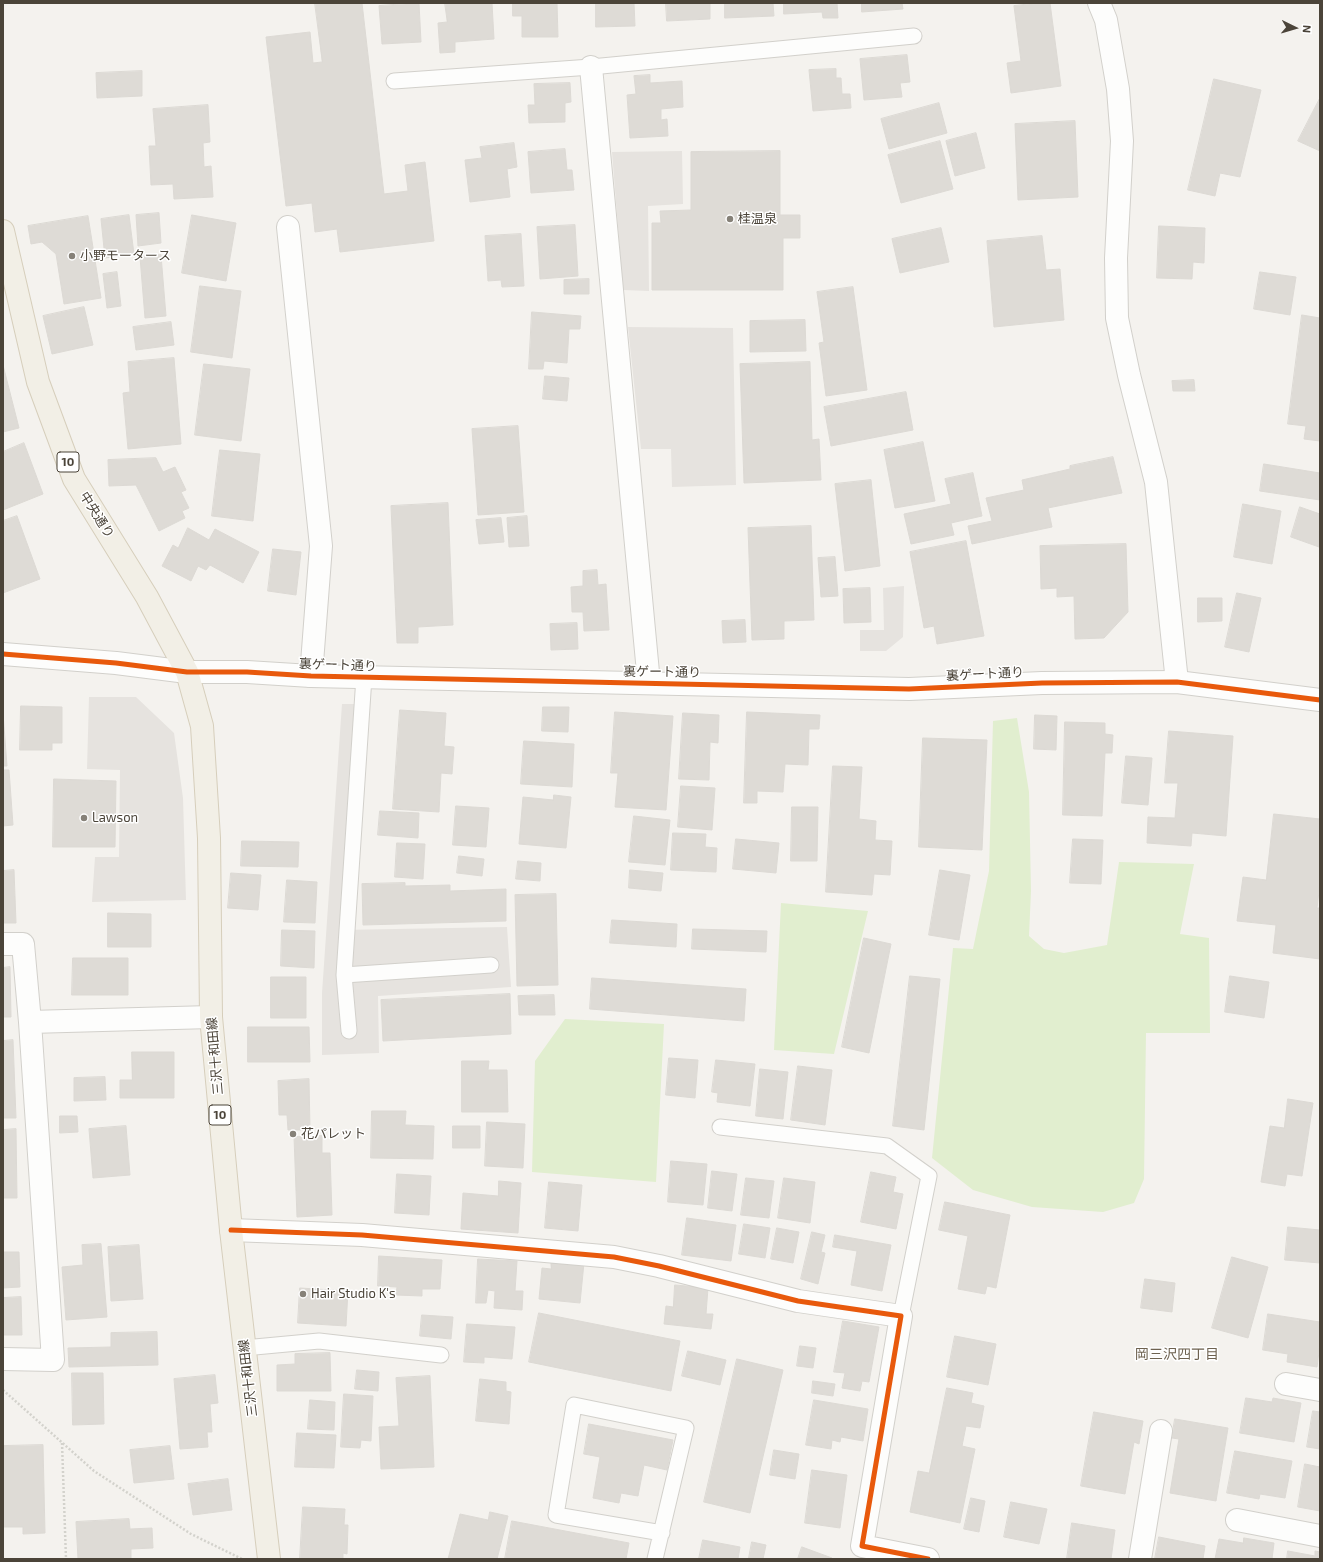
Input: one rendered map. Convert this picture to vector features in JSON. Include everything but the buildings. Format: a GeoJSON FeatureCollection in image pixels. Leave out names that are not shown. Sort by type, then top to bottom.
{"type":"FeatureCollection","features":[{"type":"Feature","properties":{"kind":"main road","name":"中央通り"},"geometry":{"type":"LineString","coordinates":[[3,231],[38,382],[74,479],[147,597],[187,672]]}},
{"type":"Feature","properties":{"kind":"main road","name":"三沢十和田線"},"geometry":{"type":"LineString","coordinates":[[187,672],[202,726],[209,838],[211,1017],[231,1230],[269,1559]]}},
{"type":"Feature","properties":{"kind":"street"},"geometry":{"type":"LineString","coordinates":[[1099,3],[1106,20],[1118,89],[1122,141],[1116,258],[1117,318],[1129,375],[1156,482],[1177,682]]}},
{"type":"Feature","properties":{"kind":"street"},"geometry":{"type":"LineString","coordinates":[[591,67],[649,683]]}},
{"type":"Feature","properties":{"kind":"street"},"geometry":{"type":"LineString","coordinates":[[288,227],[321,546],[311,676]]}},
{"type":"Feature","properties":{"kind":"street","name":"裏ゲート通り"},"geometry":{"type":"LineString","coordinates":[[3,654],[116,663],[187,672],[247,672],[311,676],[910,689],[1042,683],[1177,682],[1320,700]]}},
{"type":"Feature","properties":{"kind":"street"},"geometry":{"type":"LineString","coordinates":[[3,944],[23,944],[30,1022],[53,1360],[3,1359]]}},
{"type":"Feature","properties":{"kind":"street"},"geometry":{"type":"LineString","coordinates":[[30,1022],[211,1017]]}},
{"type":"Feature","properties":{"kind":"street"},"geometry":{"type":"LineString","coordinates":[[231,1230],[362,1236],[614,1257],[659,1266],[798,1301],[901,1316],[862,1546],[889,1555],[928,1559]]}},
{"type":"Feature","properties":{"kind":"street"},"geometry":{"type":"LineString","coordinates":[[1286,1384],[1320,1390]]}},
{"type":"Feature","properties":{"kind":"street"},"geometry":{"type":"LineString","coordinates":[[1140,1559],[1161,1431]]}},
{"type":"Feature","properties":{"kind":"street"},"geometry":{"type":"LineString","coordinates":[[1237,1520],[1320,1536]]}},
{"type":"Feature","properties":{"kind":"lane"},"geometry":{"type":"LineString","coordinates":[[394,81],[591,67],[914,36]]}},
{"type":"Feature","properties":{"kind":"lane"},"geometry":{"type":"LineString","coordinates":[[349,1031],[344,975],[364,677]]}},
{"type":"Feature","properties":{"kind":"lane"},"geometry":{"type":"LineString","coordinates":[[344,975],[491,965]]}},
{"type":"Feature","properties":{"kind":"lane"},"geometry":{"type":"LineString","coordinates":[[720,1127],[886,1146],[929,1176],[901,1316]]}},
{"type":"Feature","properties":{"kind":"lane"},"geometry":{"type":"LineString","coordinates":[[244,1348],[319,1341],[441,1355]]}},
{"type":"Feature","properties":{"kind":"lane"},"geometry":{"type":"LineString","coordinates":[[656,1559],[662,1533],[686,1428],[574,1405],[556,1515],[662,1533]]}},
{"type":"Feature","properties":{"kind":"path"},"geometry":{"type":"LineString","coordinates":[[3,1390],[94,1471],[191,1534],[243,1559]]}},
{"type":"Feature","properties":{"kind":"path"},"geometry":{"type":"LineString","coordinates":[[62,1442],[66,1559]]}},
{"type":"Feature","properties":{"kind":"green space"},"geometry":{"type":"Polygon","coordinates":[[[1017,718],[1029,792],[1031,891],[1029,936],[1044,949],[1064,953],[1107,945],[1119,862],[1194,864],[1180,934],[1209,938],[1210,1033],[1146,1033],[1144,1179],[1134,1203],[1103,1212],[1032,1207],[973,1190],[932,1158],[953,948],[973,949],[989,871],[993,721],[1017,718]]]}},
{"type":"Feature","properties":{"kind":"green space"},"geometry":{"type":"Polygon","coordinates":[[[781,903],[868,911],[834,1054],[774,1050],[781,903]]]}},
{"type":"Feature","properties":{"kind":"green space"},"geometry":{"type":"Polygon","coordinates":[[[565,1019],[664,1024],[656,1182],[532,1172],[535,1061],[565,1019]]]}},
{"type":"Feature","properties":{"kind":"shaded area"},"geometry":{"type":"Polygon","coordinates":[[[682,151],[683,204],[648,206],[649,291],[623,290],[612,152],[682,151]]]}},
{"type":"Feature","properties":{"kind":"shaded area"},"geometry":{"type":"Polygon","coordinates":[[[628,327],[733,328],[736,485],[672,487],[671,449],[641,449],[628,327]]]}},
{"type":"Feature","properties":{"kind":"shaded area"},"geometry":{"type":"Polygon","coordinates":[[[904,586],[903,637],[886,651],[860,651],[860,630],[884,630],[883,588],[904,586]]]}},
{"type":"Feature","properties":{"kind":"shaded area"},"geometry":{"type":"Polygon","coordinates":[[[89,697],[136,697],[174,733],[183,798],[186,900],[92,902],[95,857],[119,857],[120,770],[87,769],[89,697]]]}},
{"type":"Feature","properties":{"kind":"shaded area"},"geometry":{"type":"Polygon","coordinates":[[[342,704],[356,704],[340,930],[507,927],[511,987],[378,996],[379,1053],[322,1055],[322,993],[342,704]]]}},
{"type":"Feature","properties":{"kind":"cycle path"},"geometry":{"type":"LineString","coordinates":[[3,654],[116,663],[187,672],[247,672],[311,676],[909,689],[1042,683],[1177,682],[1320,700]]}},
{"type":"Feature","properties":{"kind":"cycle path"},"geometry":{"type":"LineString","coordinates":[[231,1230],[362,1235],[614,1257],[659,1266],[798,1301],[901,1316],[862,1546],[928,1559]]}},
{"type":"Feature","properties":{"kind":"place","name":"桂温泉"},"geometry":{"type":"Point","coordinates":[730,219]}},
{"type":"Feature","properties":{"kind":"place","name":"小野モータース"},"geometry":{"type":"Point","coordinates":[72,256]}},
{"type":"Feature","properties":{"kind":"place","name":"Lawson"},"geometry":{"type":"Point","coordinates":[84,818]}},
{"type":"Feature","properties":{"kind":"place","name":"花パレット"},"geometry":{"type":"Point","coordinates":[293,1134]}},
{"type":"Feature","properties":{"kind":"place","name":"Hair Studio K's"},"geometry":{"type":"Point","coordinates":[303,1294]}},
{"type":"Feature","properties":{"kind":"district","name":"岡三沢四丁目"},"geometry":{"type":"Point","coordinates":[1177,1354]}}]}
